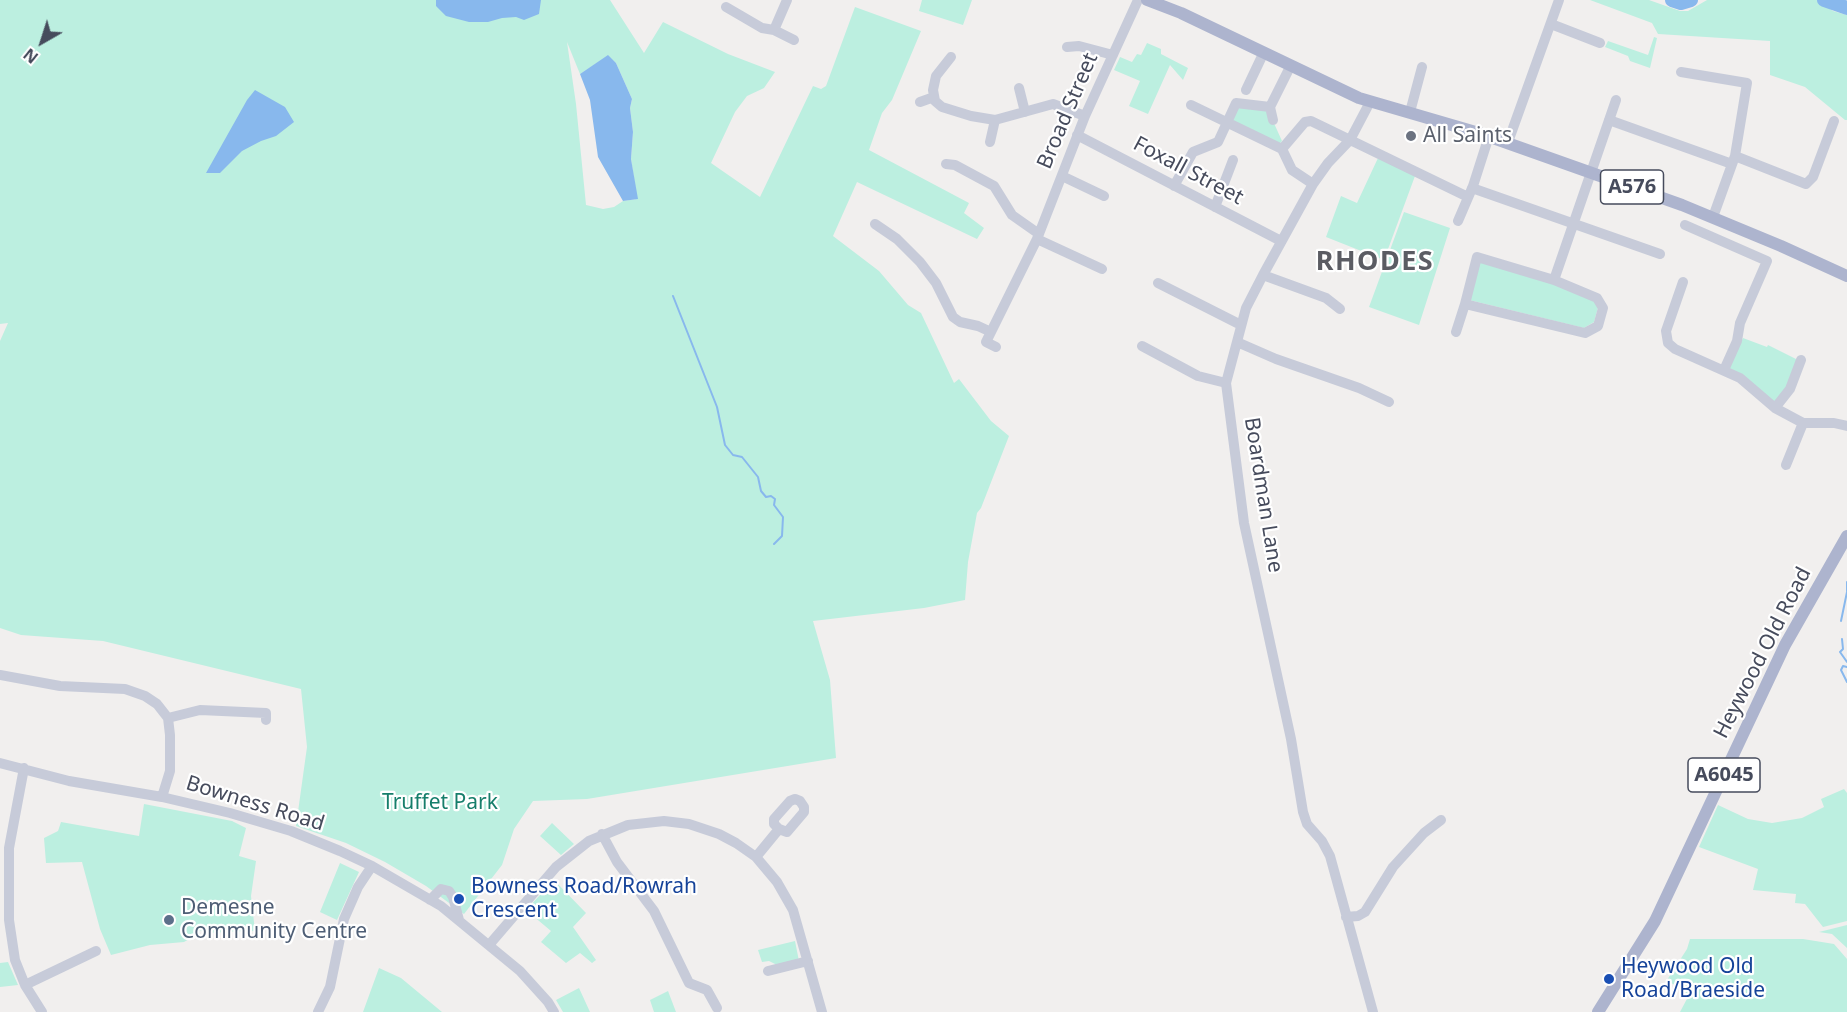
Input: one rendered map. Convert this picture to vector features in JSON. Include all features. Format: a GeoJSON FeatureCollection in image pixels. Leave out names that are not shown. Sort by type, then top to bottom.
{"type":"FeatureCollection","features":[{"type":"Feature","properties":{"kind":"main road","name":"A576"},"geometry":{"type":"LineString","coordinates":[[1147,0],[1181,13],[1347,93],[1370,102],[1508,142],[1591,171],[1713,216],[1847,276]]}},
{"type":"Feature","properties":{"kind":"main road","name":"Heywood Old Road"},"geometry":{"type":"LineString","coordinates":[[1598,1012],[1655,921],[1785,645],[1847,536]]}},
{"type":"Feature","properties":{"kind":"street"},"geometry":{"type":"LineString","coordinates":[[774,30],[787,0]]}},
{"type":"Feature","properties":{"kind":"street","name":"Broad Street"},"geometry":{"type":"LineString","coordinates":[[876,229],[897,239],[920,262],[936,283],[953,317],[960,322],[978,326],[991,340],[1038,236],[1085,116],[1138,0]]}},
{"type":"Feature","properties":{"kind":"street"},"geometry":{"type":"LineString","coordinates":[[1508,142],[1559,0]]}},
{"type":"Feature","properties":{"kind":"street"},"geometry":{"type":"LineString","coordinates":[[726,7],[763,28],[774,30],[794,40]]}},
{"type":"Feature","properties":{"kind":"street"},"geometry":{"type":"LineString","coordinates":[[1551,24],[1600,43]]}},
{"type":"Feature","properties":{"kind":"street"},"geometry":{"type":"LineString","coordinates":[[1066,47],[1079,46],[1113,55]]}},
{"type":"Feature","properties":{"kind":"street"},"geometry":{"type":"LineString","coordinates":[[1246,90],[1264,52]]}},
{"type":"Feature","properties":{"kind":"street"},"geometry":{"type":"LineString","coordinates":[[951,57],[936,76],[933,90],[935,101],[942,106],[971,116],[995,120],[1053,104],[1085,116]]}},
{"type":"Feature","properties":{"kind":"street"},"geometry":{"type":"LineString","coordinates":[[1273,120],[1270,107],[1291,65]]}},
{"type":"Feature","properties":{"kind":"street"},"geometry":{"type":"LineString","coordinates":[[1410,112],[1422,67]]}},
{"type":"Feature","properties":{"kind":"street"},"geometry":{"type":"LineString","coordinates":[[1681,72],[1747,83],[1734,160],[1713,216]]}},
{"type":"Feature","properties":{"kind":"street"},"geometry":{"type":"LineString","coordinates":[[1270,107],[1288,89],[1290,78]]}},
{"type":"Feature","properties":{"kind":"street"},"geometry":{"type":"LineString","coordinates":[[1019,88],[1025,112]]}},
{"type":"Feature","properties":{"kind":"street"},"geometry":{"type":"LineString","coordinates":[[920,102],[934,97]]}},
{"type":"Feature","properties":{"kind":"street"},"geometry":{"type":"LineString","coordinates":[[1554,280],[1616,100]]}},
{"type":"Feature","properties":{"kind":"street","name":"Boardman Lane"},"geometry":{"type":"LineString","coordinates":[[1370,102],[1350,140],[1312,184],[1246,308],[1226,383],[1244,523],[1291,739],[1303,812],[1307,824],[1327,849],[1373,1012]]}},
{"type":"Feature","properties":{"kind":"street"},"geometry":{"type":"LineString","coordinates":[[1174,186],[1193,152],[1218,142],[1236,103],[1270,107]]}},
{"type":"Feature","properties":{"kind":"street"},"geometry":{"type":"LineString","coordinates":[[1191,105],[1282,149],[1292,170],[1312,184]]}},
{"type":"Feature","properties":{"kind":"street"},"geometry":{"type":"LineString","coordinates":[[990,142],[995,120]]}},
{"type":"Feature","properties":{"kind":"street"},"geometry":{"type":"LineString","coordinates":[[1609,120],[1806,184],[1813,177],[1834,121]]}},
{"type":"Feature","properties":{"kind":"street"},"geometry":{"type":"LineString","coordinates":[[1282,149],[1305,122],[1311,121],[1470,193],[1573,224],[1660,254]]}},
{"type":"Feature","properties":{"kind":"street","name":"Foxall Street"},"geometry":{"type":"LineString","coordinates":[[1077,135],[1281,242]]}},
{"type":"Feature","properties":{"kind":"street"},"geometry":{"type":"LineString","coordinates":[[1458,220],[1470,193],[1489,136]]}},
{"type":"Feature","properties":{"kind":"street"},"geometry":{"type":"LineString","coordinates":[[1215,207],[1233,160]]}},
{"type":"Feature","properties":{"kind":"street"},"geometry":{"type":"LineString","coordinates":[[946,164],[956,165],[994,186],[1012,215],[1038,236],[1102,269]]}},
{"type":"Feature","properties":{"kind":"street"},"geometry":{"type":"LineString","coordinates":[[1062,176],[1104,196]]}},
{"type":"Feature","properties":{"kind":"street"},"geometry":{"type":"LineString","coordinates":[[1684,225],[1767,261],[1740,323],[1737,341],[1724,370]]}},
{"type":"Feature","properties":{"kind":"street"},"geometry":{"type":"LineString","coordinates":[[1456,332],[1477,257],[1554,280],[1597,298],[1603,308],[1598,326],[1585,333],[1465,304]]}},
{"type":"Feature","properties":{"kind":"street"},"geometry":{"type":"LineString","coordinates":[[1263,275],[1326,298],[1340,309]]}},
{"type":"Feature","properties":{"kind":"street"},"geometry":{"type":"LineString","coordinates":[[1683,282],[1666,331],[1668,343],[1675,349],[1724,370],[1746,383],[1775,408],[1803,423],[1834,423],[1847,426]]}},
{"type":"Feature","properties":{"kind":"street"},"geometry":{"type":"LineString","coordinates":[[1158,283],[1241,325]]}},
{"type":"Feature","properties":{"kind":"street"},"geometry":{"type":"LineString","coordinates":[[1236,342],[1276,359],[1359,388],[1389,402]]}},
{"type":"Feature","properties":{"kind":"street"},"geometry":{"type":"LineString","coordinates":[[1142,346],[1198,376],[1226,383]]}},
{"type":"Feature","properties":{"kind":"street"},"geometry":{"type":"LineString","coordinates":[[1775,408],[1790,389],[1801,360]]}},
{"type":"Feature","properties":{"kind":"street"},"geometry":{"type":"LineString","coordinates":[[1786,465],[1803,423]]}},
{"type":"Feature","properties":{"kind":"street"},"geometry":{"type":"LineString","coordinates":[[0,675],[60,686],[125,689],[146,696],[157,704],[168,718],[170,735],[170,771],[162,797]]}},
{"type":"Feature","properties":{"kind":"street"},"geometry":{"type":"LineString","coordinates":[[168,718],[200,710],[266,713],[266,720]]}},
{"type":"Feature","properties":{"kind":"street","name":"Bowness Road"},"geometry":{"type":"LineString","coordinates":[[0,763],[69,781],[162,797],[230,813],[291,831],[372,866],[430,900],[489,945],[520,972],[548,1002],[554,1012]]}},
{"type":"Feature","properties":{"kind":"street"},"geometry":{"type":"LineString","coordinates":[[24,768],[9,848],[9,920],[15,960],[25,985],[42,1012]]}},
{"type":"Feature","properties":{"kind":"street"},"geometry":{"type":"LineString","coordinates":[[1346,917],[1358,916],[1365,912],[1393,867],[1424,833],[1441,820]]}},
{"type":"Feature","properties":{"kind":"street"},"geometry":{"type":"LineString","coordinates":[[489,945],[556,867],[574,850],[602,834],[628,825],[674,822],[702,827],[736,843],[756,857],[766,867],[786,896],[799,928],[822,1012]]}},
{"type":"Feature","properties":{"kind":"street"},"geometry":{"type":"LineString","coordinates":[[756,857],[779,829]]}},
{"type":"Feature","properties":{"kind":"street"},"geometry":{"type":"LineString","coordinates":[[602,834],[617,862],[654,911],[689,983],[707,990],[717,1008]]}},
{"type":"Feature","properties":{"kind":"street"},"geometry":{"type":"LineString","coordinates":[[318,1012],[330,987],[344,919],[358,887],[372,866]]}},
{"type":"Feature","properties":{"kind":"street"},"geometry":{"type":"LineString","coordinates":[[430,900],[441,890],[448,891],[453,897],[459,921]]}},
{"type":"Feature","properties":{"kind":"street"},"geometry":{"type":"LineString","coordinates":[[25,985],[96,951]]}},
{"type":"Feature","properties":{"kind":"street"},"geometry":{"type":"LineString","coordinates":[[768,971],[808,961]]}},
{"type":"Feature","properties":{"kind":"green space","name":"Truffet Park"},"geometry":{"type":"Polygon","coordinates":[[[0,0],[610,0],[644,53],[663,22],[728,54],[775,72],[764,88],[747,96],[735,112],[711,163],[760,197],[813,86],[821,89],[826,86],[855,7],[921,31],[892,100],[882,113],[869,150],[969,203],[964,213],[984,228],[977,239],[857,182],[833,236],[879,271],[908,305],[921,313],[954,383],[959,379],[991,421],[1009,436],[977,513],[968,562],[965,600],[924,608],[813,621],[830,680],[836,758],[587,799],[533,801],[514,829],[502,865],[464,914],[426,886],[385,862],[346,843],[296,826],[307,747],[301,689],[103,641],[21,635],[0,628],[0,341],[8,323],[0,324],[0,0]],[[567,42],[586,205],[603,209],[614,207],[623,201],[637,199],[631,159],[633,132],[630,108],[632,99],[616,63],[608,56],[580,74],[567,42]]]}},
{"type":"Feature","properties":{"kind":"green space"},"geometry":{"type":"Polygon","coordinates":[[[922,0],[972,0],[963,25],[919,11],[922,0]]]}},
{"type":"Feature","properties":{"kind":"green space"},"geometry":{"type":"Polygon","coordinates":[[[1590,0],[1649,0],[1680,11],[1688,11],[1707,0],[1817,0],[1833,11],[1847,15],[1847,120],[1805,87],[1770,75],[1770,41],[1658,34],[1652,23],[1590,0]]]}},
{"type":"Feature","properties":{"kind":"green space"},"geometry":{"type":"Polygon","coordinates":[[[1654,37],[1657,38],[1650,68],[1630,61],[1628,56],[1605,47],[1608,41],[1648,55],[1654,37]]]}},
{"type":"Feature","properties":{"kind":"green space"},"geometry":{"type":"Polygon","coordinates":[[[1147,43],[1161,49],[1161,54],[1188,68],[1183,80],[1170,65],[1148,114],[1129,106],[1140,81],[1114,70],[1120,57],[1132,62],[1137,54],[1141,55],[1147,43]]]}},
{"type":"Feature","properties":{"kind":"green space"},"geometry":{"type":"Polygon","coordinates":[[[1238,105],[1268,110],[1282,141],[1279,144],[1230,122],[1238,105]]]}},
{"type":"Feature","properties":{"kind":"green space"},"geometry":{"type":"Polygon","coordinates":[[[1378,158],[1415,176],[1384,260],[1326,237],[1341,196],[1357,203],[1378,158]]]}},
{"type":"Feature","properties":{"kind":"green space"},"geometry":{"type":"Polygon","coordinates":[[[1404,212],[1450,228],[1419,325],[1369,307],[1404,212]]]}},
{"type":"Feature","properties":{"kind":"green space"},"geometry":{"type":"Polygon","coordinates":[[[1481,260],[1593,297],[1599,304],[1594,322],[1584,328],[1469,300],[1481,260]]]}},
{"type":"Feature","properties":{"kind":"green space"},"geometry":{"type":"Polygon","coordinates":[[[1743,338],[1767,347],[1768,345],[1798,360],[1788,389],[1774,405],[1728,369],[1743,338]]]}},
{"type":"Feature","properties":{"kind":"green space"},"geometry":{"type":"Polygon","coordinates":[[[1844,789],[1847,793],[1847,921],[1823,927],[1805,904],[1795,903],[1796,894],[1753,890],[1758,869],[1699,847],[1718,805],[1748,819],[1772,823],[1802,818],[1824,807],[1821,799],[1844,789]]]}},
{"type":"Feature","properties":{"kind":"green space"},"geometry":{"type":"Polygon","coordinates":[[[144,804],[232,821],[246,828],[239,856],[256,861],[251,896],[255,931],[205,933],[200,930],[198,934],[184,942],[150,945],[111,955],[100,929],[82,862],[46,863],[44,838],[58,831],[61,822],[139,836],[144,804]]]}},
{"type":"Feature","properties":{"kind":"green space"},"geometry":{"type":"Polygon","coordinates":[[[552,823],[574,844],[561,855],[540,836],[552,823]]]}},
{"type":"Feature","properties":{"kind":"green space"},"geometry":{"type":"Polygon","coordinates":[[[340,863],[359,872],[337,920],[320,912],[340,863]]]}},
{"type":"Feature","properties":{"kind":"green space"},"geometry":{"type":"Polygon","coordinates":[[[554,880],[586,913],[573,927],[596,960],[592,963],[580,953],[566,963],[541,942],[551,931],[526,910],[554,880]]]}},
{"type":"Feature","properties":{"kind":"green space"},"geometry":{"type":"Polygon","coordinates":[[[1847,925],[1847,948],[1832,934],[1819,932],[1847,925]]]}},
{"type":"Feature","properties":{"kind":"green space"},"geometry":{"type":"Polygon","coordinates":[[[1690,939],[1803,939],[1834,944],[1847,959],[1847,1012],[1680,1012],[1689,995],[1667,980],[1687,949],[1690,939]]]}},
{"type":"Feature","properties":{"kind":"green space"},"geometry":{"type":"Polygon","coordinates":[[[795,941],[799,961],[777,965],[769,961],[762,962],[758,950],[795,941]]]}},
{"type":"Feature","properties":{"kind":"green space"},"geometry":{"type":"Polygon","coordinates":[[[8,962],[18,985],[0,987],[0,963],[8,962]]]}},
{"type":"Feature","properties":{"kind":"green space"},"geometry":{"type":"Polygon","coordinates":[[[379,968],[401,978],[442,1012],[363,1012],[379,968]]]}},
{"type":"Feature","properties":{"kind":"green space"},"geometry":{"type":"Polygon","coordinates":[[[579,988],[590,1012],[563,1012],[556,1000],[579,988]]]}},
{"type":"Feature","properties":{"kind":"green space"},"geometry":{"type":"Polygon","coordinates":[[[668,991],[676,1012],[654,1012],[650,1000],[668,991]]]}},
{"type":"Feature","properties":{"kind":"water"},"geometry":{"type":"Polygon","coordinates":[[[436,0],[541,0],[539,14],[524,20],[516,17],[488,22],[469,22],[446,16],[436,6],[436,0]]]}},
{"type":"Feature","properties":{"kind":"water"},"geometry":{"type":"Polygon","coordinates":[[[608,55],[616,63],[632,99],[630,108],[633,132],[631,159],[638,199],[623,201],[598,157],[590,100],[580,74],[608,55]]]}},
{"type":"Feature","properties":{"kind":"water"},"geometry":{"type":"Polygon","coordinates":[[[255,90],[285,107],[294,122],[276,136],[242,151],[220,173],[206,173],[247,100],[255,90]]]}},
{"type":"Feature","properties":{"kind":"waterway"},"geometry":{"type":"LineString","coordinates":[[1672,0],[1681,3],[1691,0]]}},
{"type":"Feature","properties":{"kind":"waterway"},"geometry":{"type":"LineString","coordinates":[[1824,0],[1847,8]]}},
{"type":"Feature","properties":{"kind":"waterway"},"geometry":{"type":"LineString","coordinates":[[673,296],[717,407],[725,445],[733,455],[742,457],[758,477],[761,491],[766,497],[771,496],[775,499],[774,505],[783,517],[782,536],[774,544]]}},
{"type":"Feature","properties":{"kind":"waterway"},"geometry":{"type":"LineString","coordinates":[[1847,582],[1847,591]]}},
{"type":"Feature","properties":{"kind":"waterway"},"geometry":{"type":"LineString","coordinates":[[1841,621],[1847,592]]}},
{"type":"Feature","properties":{"kind":"waterway"},"geometry":{"type":"LineString","coordinates":[[1842,639],[1843,649],[1840,652],[1847,662]]}},
{"type":"Feature","properties":{"kind":"waterway"},"geometry":{"type":"LineString","coordinates":[[1847,667],[1843,666],[1841,670],[1847,682]]}},
{"type":"Feature","properties":{"kind":"place","name":"All Saints"},"geometry":{"type":"Point","coordinates":[1411,136]}},
{"type":"Feature","properties":{"kind":"place","name":"Bowness Road/Rowrah Crescent"},"geometry":{"type":"Point","coordinates":[459,899]}},
{"type":"Feature","properties":{"kind":"place","name":"Demesne Community Centre"},"geometry":{"type":"Point","coordinates":[169,920]}},
{"type":"Feature","properties":{"kind":"place","name":"Heywood Old Road/Braeside"},"geometry":{"type":"Point","coordinates":[1609,979]}},
{"type":"Feature","properties":{"kind":"district","name":"RHODES"},"geometry":{"type":"Point","coordinates":[1375,262]}}]}
